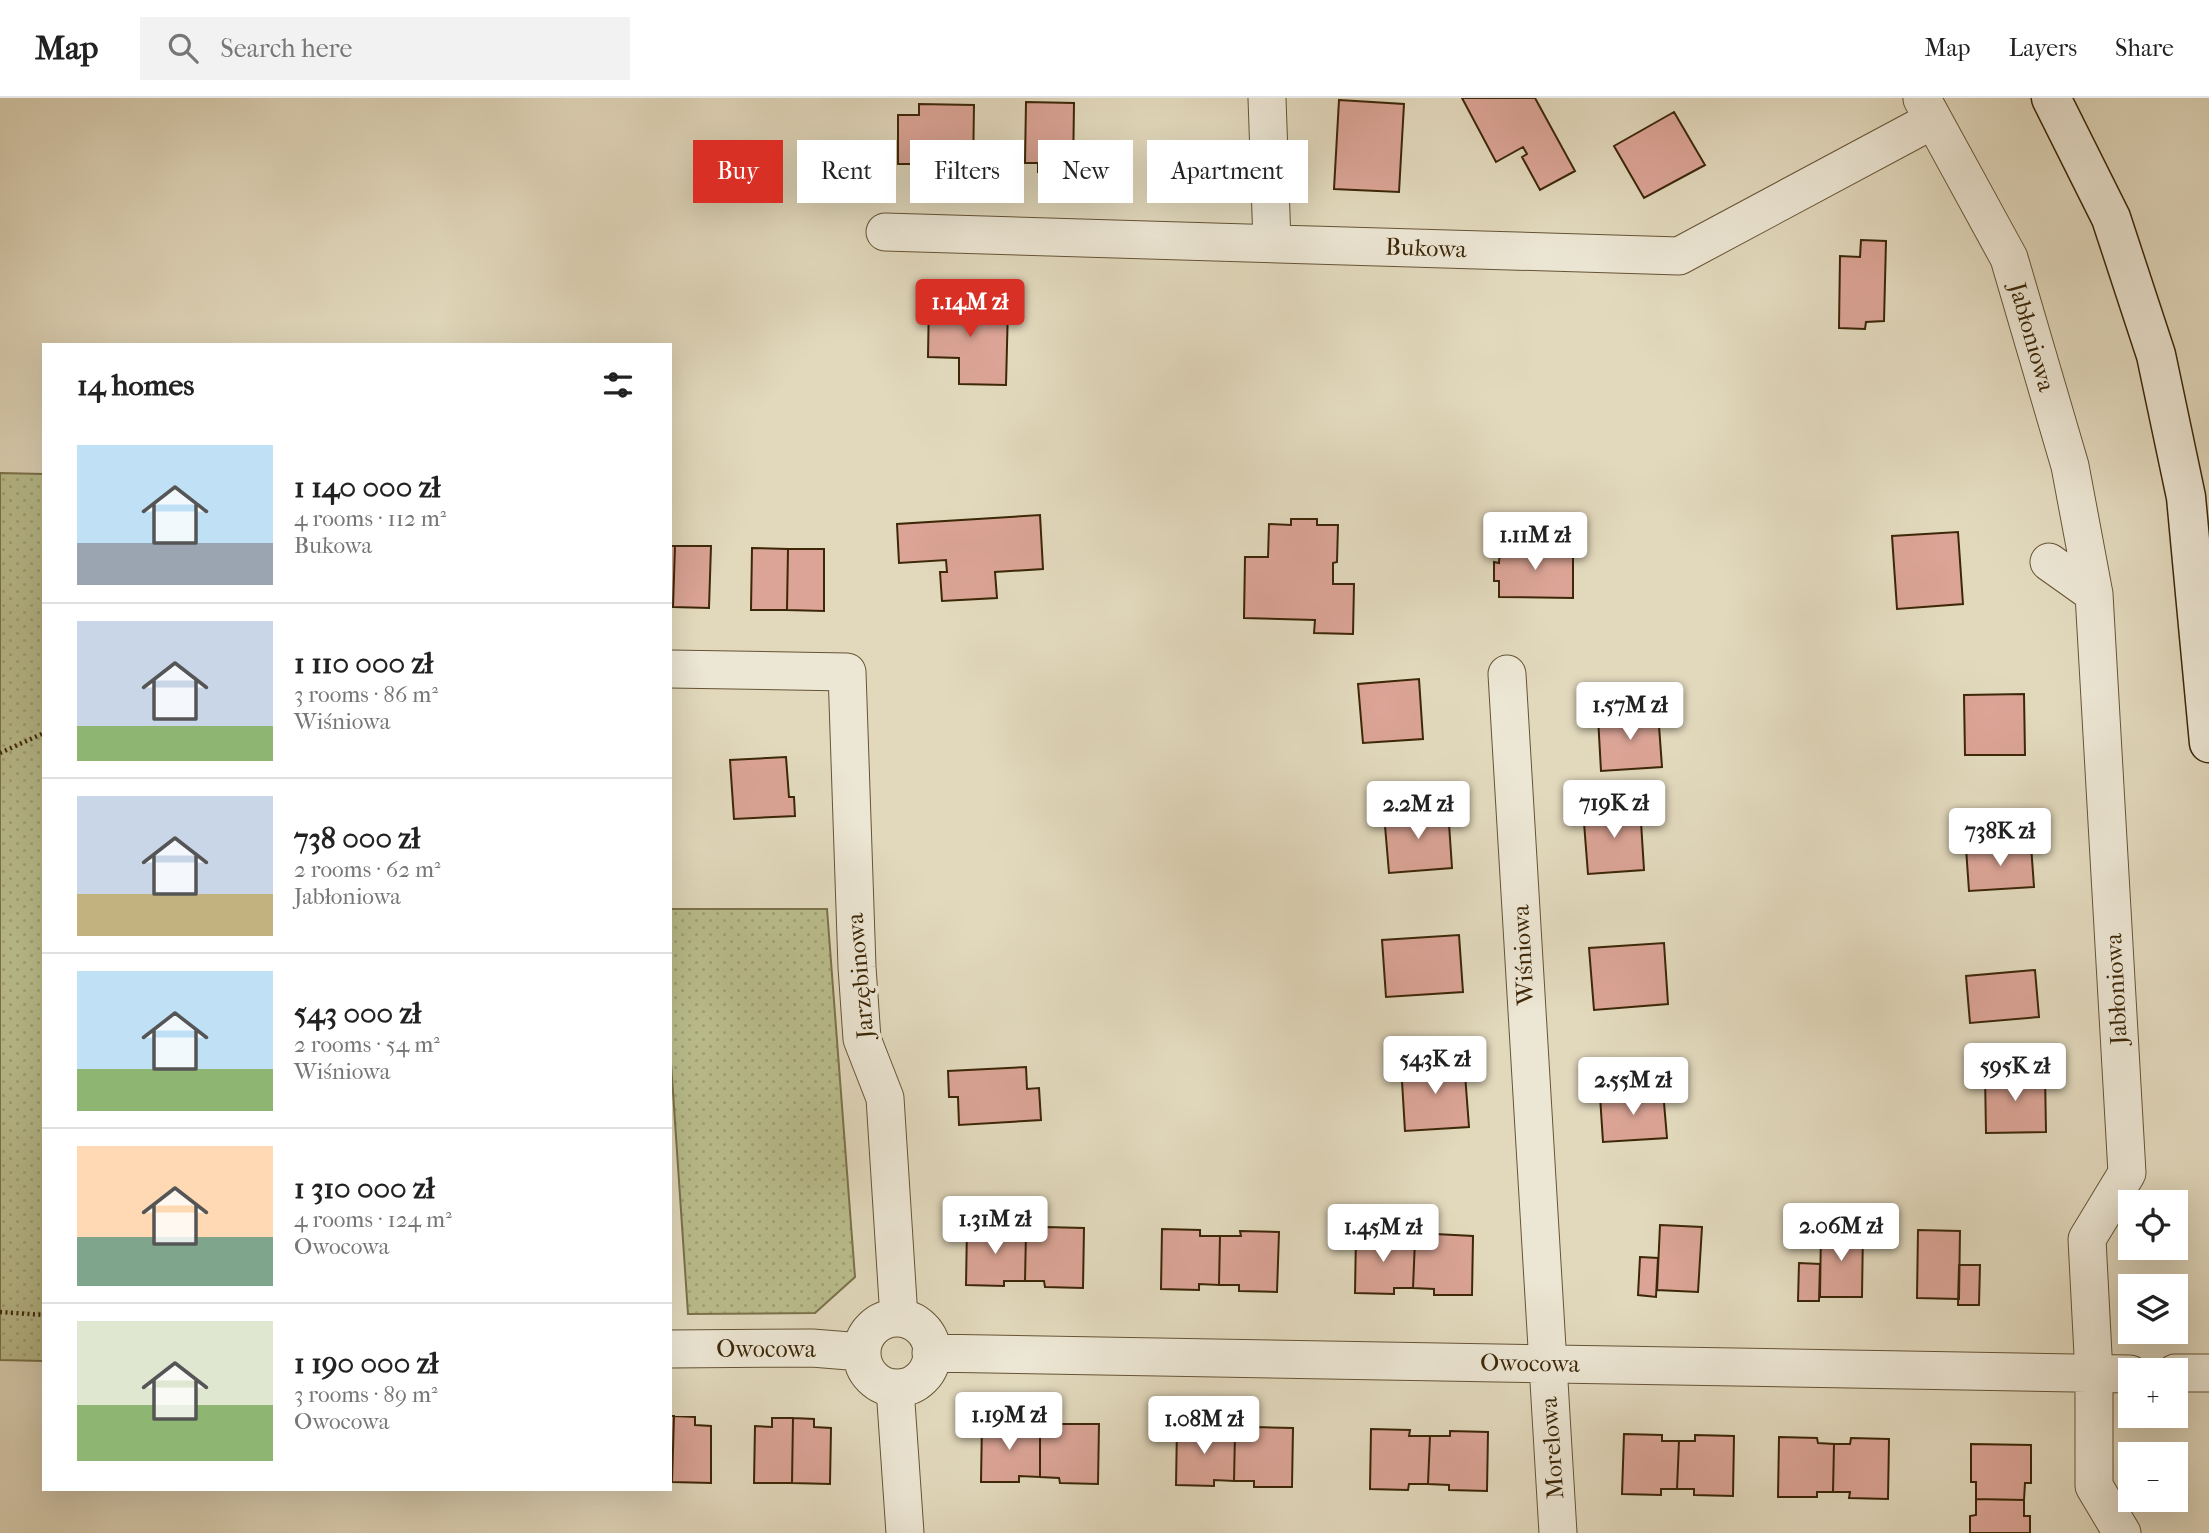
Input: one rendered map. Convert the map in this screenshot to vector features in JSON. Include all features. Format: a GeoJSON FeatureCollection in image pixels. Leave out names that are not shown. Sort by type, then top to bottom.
{"type":"FeatureCollection","features":[{"type":"Feature","properties":{"kind":"main road"},"geometry":{"type":"LineString","coordinates":[[2051,98],[2110,218],[2156,355],[2186,497],[2209,743]]}},
{"type":"Feature","properties":{"kind":"street"},"geometry":{"type":"LineString","coordinates":[[1267,98],[1272,243]]}},
{"type":"Feature","properties":{"kind":"street","name":"Bukowa"},"geometry":{"type":"LineString","coordinates":[[885,232],[1679,256],[1927,109]]}},
{"type":"Feature","properties":{"kind":"street","name":"Jabłoniowa"},"geometry":{"type":"LineString","coordinates":[[1927,109],[2009,258],[2070,466],[2094,594],[2127,1173],[2087,1239],[2094,1374],[2094,1486],[2122,1533]]}},
{"type":"Feature","properties":{"kind":"street"},"geometry":{"type":"LineString","coordinates":[[2049,562],[2094,594]]}},
{"type":"Feature","properties":{"kind":"street","name":"Jarzębinowa"},"geometry":{"type":"LineString","coordinates":[[672,669],[847,672],[861,1027],[862,1039],[885,1098],[899,1318]]}},
{"type":"Feature","properties":{"kind":"street","name":"Wiśniowa"},"geometry":{"type":"LineString","coordinates":[[1507,674],[1546,1363]]}},
{"type":"Feature","properties":{"kind":"street"},"geometry":{"type":"LineString","coordinates":[[899,1318],[920,1327],[928,1337],[931,1353],[926,1372],[918,1381],[895,1388],[875,1381],[863,1363],[862,1352],[863,1341],[877,1324],[899,1318]]}},
{"type":"Feature","properties":{"kind":"street","name":"Owocowa"},"geometry":{"type":"LineString","coordinates":[[672,1349],[812,1348],[862,1352]]}},
{"type":"Feature","properties":{"kind":"street","name":"Owocowa"},"geometry":{"type":"LineString","coordinates":[[931,1353],[2118,1374]]}},
{"type":"Feature","properties":{"kind":"street","name":"Morelowa"},"geometry":{"type":"LineString","coordinates":[[1546,1363],[1558,1533]]}},
{"type":"Feature","properties":{"kind":"street"},"geometry":{"type":"LineString","coordinates":[[2188,1373],[2209,1373]]}},
{"type":"Feature","properties":{"kind":"street"},"geometry":{"type":"LineString","coordinates":[[895,1388],[905,1533]]}},
{"type":"Feature","properties":{"kind":"path"},"geometry":{"type":"LineString","coordinates":[[0,753],[42,734]]}},
{"type":"Feature","properties":{"kind":"path"},"geometry":{"type":"LineString","coordinates":[[0,1312],[42,1315]]}},
{"type":"Feature","properties":{"kind":"green space"},"geometry":{"type":"Polygon","coordinates":[[[0,473],[42,474],[42,1361],[0,1360],[0,473]]]}},
{"type":"Feature","properties":{"kind":"green space"},"geometry":{"type":"Polygon","coordinates":[[[672,909],[827,909],[855,1277],[815,1313],[688,1314],[672,1078],[672,909]]]}},
{"type":"Feature","properties":{"kind":"building"},"geometry":{"type":"Polygon","coordinates":[[[1462,98],[1535,98],[1575,171],[1540,190],[1522,157],[1527,154],[1523,147],[1496,162],[1462,98]]]}},
{"type":"Feature","properties":{"kind":"building"},"geometry":{"type":"Polygon","coordinates":[[[1339,100],[1404,104],[1399,192],[1334,189],[1339,100]]]}},
{"type":"Feature","properties":{"kind":"building"},"geometry":{"type":"Polygon","coordinates":[[[1026,102],[1074,103],[1073,140],[1038,140],[1038,163],[1025,163],[1026,102]]]}},
{"type":"Feature","properties":{"kind":"building"},"geometry":{"type":"Polygon","coordinates":[[[919,104],[974,105],[973,140],[910,140],[910,164],[898,164],[898,115],[919,115],[919,104]]]}},
{"type":"Feature","properties":{"kind":"building"},"geometry":{"type":"Polygon","coordinates":[[[1674,112],[1705,165],[1644,198],[1614,146],[1674,112]]]}},
{"type":"Feature","properties":{"kind":"building"},"geometry":{"type":"Polygon","coordinates":[[[1861,240],[1886,241],[1884,321],[1866,322],[1865,329],[1839,328],[1840,256],[1860,257],[1861,240]]]}},
{"type":"Feature","properties":{"kind":"building"},"geometry":{"type":"Polygon","coordinates":[[[929,297],[961,298],[961,306],[1008,307],[1006,385],[959,384],[959,358],[928,357],[929,297]]]}},
{"type":"Feature","properties":{"kind":"building"},"geometry":{"type":"Polygon","coordinates":[[[1040,515],[1043,569],[995,572],[997,598],[942,601],[940,572],[947,572],[946,560],[899,563],[897,524],[1040,515]]]}},
{"type":"Feature","properties":{"kind":"building"},"geometry":{"type":"Polygon","coordinates":[[[1291,519],[1317,519],[1317,525],[1338,525],[1337,562],[1333,563],[1333,584],[1354,584],[1353,634],[1314,633],[1315,620],[1244,618],[1245,557],[1268,557],[1269,524],[1291,525],[1291,519]]]}},
{"type":"Feature","properties":{"kind":"building"},"geometry":{"type":"Polygon","coordinates":[[[1958,532],[1963,604],[1897,609],[1892,536],[1958,532]]]}},
{"type":"Feature","properties":{"kind":"building"},"geometry":{"type":"Polygon","coordinates":[[[672,546],[675,546],[673,607],[672,546]]]}},
{"type":"Feature","properties":{"kind":"building"},"geometry":{"type":"Polygon","coordinates":[[[675,546],[711,546],[709,608],[673,607],[675,546]]]}},
{"type":"Feature","properties":{"kind":"building"},"geometry":{"type":"Polygon","coordinates":[[[1500,546],[1573,548],[1573,598],[1499,597],[1499,581],[1494,581],[1494,562],[1499,563],[1500,546]]]}},
{"type":"Feature","properties":{"kind":"building"},"geometry":{"type":"Polygon","coordinates":[[[752,548],[788,549],[787,610],[751,610],[752,548]]]}},
{"type":"Feature","properties":{"kind":"building"},"geometry":{"type":"Polygon","coordinates":[[[788,549],[824,549],[824,611],[787,610],[788,549]]]}},
{"type":"Feature","properties":{"kind":"building"},"geometry":{"type":"Polygon","coordinates":[[[1419,679],[1423,739],[1363,743],[1358,684],[1419,679]]]}},
{"type":"Feature","properties":{"kind":"building"},"geometry":{"type":"Polygon","coordinates":[[[2024,694],[2025,755],[1965,755],[1964,695],[2024,694]]]}},
{"type":"Feature","properties":{"kind":"building"},"geometry":{"type":"Polygon","coordinates":[[[1628,696],[1629,714],[1591,717],[1590,699],[1628,696]]]}},
{"type":"Feature","properties":{"kind":"building"},"geometry":{"type":"Polygon","coordinates":[[[1658,712],[1662,767],[1601,771],[1598,717],[1658,712]]]}},
{"type":"Feature","properties":{"kind":"building"},"geometry":{"type":"Polygon","coordinates":[[[786,757],[789,797],[794,797],[795,816],[734,819],[730,760],[786,757]]]}},
{"type":"Feature","properties":{"kind":"building"},"geometry":{"type":"Polygon","coordinates":[[[1640,806],[1644,870],[1588,874],[1583,810],[1640,806]]]}},
{"type":"Feature","properties":{"kind":"building"},"geometry":{"type":"Polygon","coordinates":[[[1448,809],[1452,868],[1389,873],[1384,814],[1448,809]]]}},
{"type":"Feature","properties":{"kind":"building"},"geometry":{"type":"Polygon","coordinates":[[[2031,845],[2034,887],[1969,891],[1966,848],[2031,845]]]}},
{"type":"Feature","properties":{"kind":"building"},"geometry":{"type":"Polygon","coordinates":[[[1459,935],[1463,992],[1386,997],[1382,940],[1459,935]]]}},
{"type":"Feature","properties":{"kind":"building"},"geometry":{"type":"Polygon","coordinates":[[[1664,943],[1668,1004],[1594,1010],[1589,948],[1664,943]]]}},
{"type":"Feature","properties":{"kind":"building"},"geometry":{"type":"Polygon","coordinates":[[[2035,970],[2039,1017],[1970,1023],[1966,976],[2035,970]]]}},
{"type":"Feature","properties":{"kind":"building"},"geometry":{"type":"Polygon","coordinates":[[[1464,1061],[1469,1127],[1405,1131],[1401,1065],[1464,1061]]]}},
{"type":"Feature","properties":{"kind":"building"},"geometry":{"type":"Polygon","coordinates":[[[1026,1067],[1027,1089],[1039,1088],[1041,1120],[959,1125],[958,1097],[949,1097],[948,1071],[1026,1067]]]}},
{"type":"Feature","properties":{"kind":"building"},"geometry":{"type":"Polygon","coordinates":[[[2045,1073],[2046,1132],[1986,1133],[1985,1074],[2045,1073]]]}},
{"type":"Feature","properties":{"kind":"building"},"geometry":{"type":"Polygon","coordinates":[[[1634,1075],[1635,1093],[1594,1096],[1593,1078],[1634,1075]]]}},
{"type":"Feature","properties":{"kind":"building"},"geometry":{"type":"Polygon","coordinates":[[[1663,1091],[1667,1138],[1603,1142],[1600,1096],[1663,1091]]]}},
{"type":"Feature","properties":{"kind":"building"},"geometry":{"type":"Polygon","coordinates":[[[1660,1225],[1702,1227],[1698,1292],[1657,1290],[1660,1225]]]}},
{"type":"Feature","properties":{"kind":"building"},"geometry":{"type":"Polygon","coordinates":[[[967,1226],[1006,1226],[1005,1232],[1026,1232],[1025,1281],[1004,1281],[1004,1286],[966,1285],[967,1226]]]}},
{"type":"Feature","properties":{"kind":"building"},"geometry":{"type":"Polygon","coordinates":[[[1045,1227],[1084,1228],[1083,1288],[1045,1287],[1044,1281],[1025,1281],[1026,1232],[1045,1233],[1045,1227]]]}},
{"type":"Feature","properties":{"kind":"building"},"geometry":{"type":"Polygon","coordinates":[[[1821,1228],[1863,1229],[1862,1297],[1820,1297],[1821,1228]]]}},
{"type":"Feature","properties":{"kind":"building"},"geometry":{"type":"Polygon","coordinates":[[[1162,1229],[1200,1230],[1200,1236],[1220,1236],[1219,1285],[1199,1284],[1199,1290],[1161,1289],[1162,1229]]]}},
{"type":"Feature","properties":{"kind":"building"},"geometry":{"type":"Polygon","coordinates":[[[1918,1230],[1960,1231],[1959,1299],[1917,1298],[1918,1230]]]}},
{"type":"Feature","properties":{"kind":"building"},"geometry":{"type":"Polygon","coordinates":[[[1240,1231],[1279,1232],[1277,1292],[1239,1291],[1239,1285],[1219,1285],[1220,1236],[1241,1236],[1240,1231]]]}},
{"type":"Feature","properties":{"kind":"building"},"geometry":{"type":"Polygon","coordinates":[[[1356,1233],[1395,1234],[1395,1240],[1415,1240],[1413,1288],[1394,1288],[1394,1294],[1355,1293],[1356,1233]]]}},
{"type":"Feature","properties":{"kind":"building"},"geometry":{"type":"Polygon","coordinates":[[[1435,1234],[1473,1236],[1472,1295],[1434,1295],[1434,1289],[1413,1288],[1415,1240],[1435,1240],[1435,1234]]]}},
{"type":"Feature","properties":{"kind":"building"},"geometry":{"type":"Polygon","coordinates":[[[1640,1257],[1658,1258],[1656,1297],[1638,1295],[1640,1257]]]}},
{"type":"Feature","properties":{"kind":"building"},"geometry":{"type":"Polygon","coordinates":[[[1799,1263],[1820,1264],[1819,1301],[1798,1301],[1799,1263]]]}},
{"type":"Feature","properties":{"kind":"building"},"geometry":{"type":"Polygon","coordinates":[[[1959,1265],[1980,1265],[1979,1305],[1958,1305],[1959,1265]]]}},
{"type":"Feature","properties":{"kind":"building"},"geometry":{"type":"Polygon","coordinates":[[[672,1416],[674,1416],[672,1482],[672,1416]]]}},
{"type":"Feature","properties":{"kind":"building"},"geometry":{"type":"Polygon","coordinates":[[[674,1416],[695,1417],[695,1425],[711,1426],[711,1483],[672,1482],[674,1416]]]}},
{"type":"Feature","properties":{"kind":"building"},"geometry":{"type":"Polygon","coordinates":[[[772,1418],[793,1418],[792,1483],[754,1483],[755,1426],[772,1427],[772,1418]]]}},
{"type":"Feature","properties":{"kind":"building"},"geometry":{"type":"Polygon","coordinates":[[[793,1418],[814,1419],[814,1427],[831,1428],[830,1484],[792,1483],[793,1418]]]}},
{"type":"Feature","properties":{"kind":"building"},"geometry":{"type":"Polygon","coordinates":[[[982,1422],[1020,1423],[1020,1429],[1040,1429],[1040,1477],[1019,1476],[1019,1482],[981,1482],[982,1422]]]}},
{"type":"Feature","properties":{"kind":"building"},"geometry":{"type":"Polygon","coordinates":[[[1061,1424],[1099,1424],[1098,1484],[1060,1483],[1059,1478],[1040,1477],[1040,1429],[1061,1429],[1061,1424]]]}},
{"type":"Feature","properties":{"kind":"building"},"geometry":{"type":"Polygon","coordinates":[[[1177,1426],[1215,1427],[1215,1432],[1235,1433],[1234,1481],[1214,1480],[1214,1486],[1176,1485],[1177,1426]]]}},
{"type":"Feature","properties":{"kind":"building"},"geometry":{"type":"Polygon","coordinates":[[[1255,1427],[1293,1428],[1292,1487],[1254,1487],[1254,1481],[1234,1481],[1235,1433],[1255,1433],[1255,1427]]]}},
{"type":"Feature","properties":{"kind":"building"},"geometry":{"type":"Polygon","coordinates":[[[1371,1429],[1410,1430],[1409,1436],[1430,1436],[1428,1484],[1409,1484],[1408,1490],[1370,1489],[1371,1429]]]}},
{"type":"Feature","properties":{"kind":"building"},"geometry":{"type":"Polygon","coordinates":[[[1450,1431],[1488,1432],[1487,1491],[1449,1490],[1449,1485],[1428,1484],[1430,1436],[1450,1436],[1450,1431]]]}},
{"type":"Feature","properties":{"kind":"building"},"geometry":{"type":"Polygon","coordinates":[[[1624,1434],[1662,1435],[1662,1441],[1679,1441],[1677,1489],[1661,1489],[1661,1495],[1622,1494],[1624,1434]]]}},
{"type":"Feature","properties":{"kind":"building"},"geometry":{"type":"Polygon","coordinates":[[[1695,1435],[1734,1436],[1733,1496],[1694,1495],[1694,1489],[1677,1489],[1679,1441],[1695,1441],[1695,1435]]]}},
{"type":"Feature","properties":{"kind":"building"},"geometry":{"type":"Polygon","coordinates":[[[1779,1437],[1817,1438],[1818,1443],[1834,1444],[1833,1492],[1817,1492],[1817,1497],[1778,1497],[1779,1437]]]}},
{"type":"Feature","properties":{"kind":"building"},"geometry":{"type":"Polygon","coordinates":[[[1851,1438],[1889,1439],[1888,1499],[1849,1498],[1850,1492],[1833,1492],[1834,1444],[1850,1444],[1851,1438]]]}},
{"type":"Feature","properties":{"kind":"building"},"geometry":{"type":"Polygon","coordinates":[[[1971,1444],[2031,1445],[2031,1483],[2025,1483],[2024,1500],[1976,1499],[1976,1482],[1971,1482],[1971,1444]]]}},
{"type":"Feature","properties":{"kind":"building"},"geometry":{"type":"Polygon","coordinates":[[[1976,1499],[2024,1500],[2024,1516],[2030,1516],[2030,1533],[1970,1533],[1970,1516],[1976,1515],[1976,1499]]]}}]}
